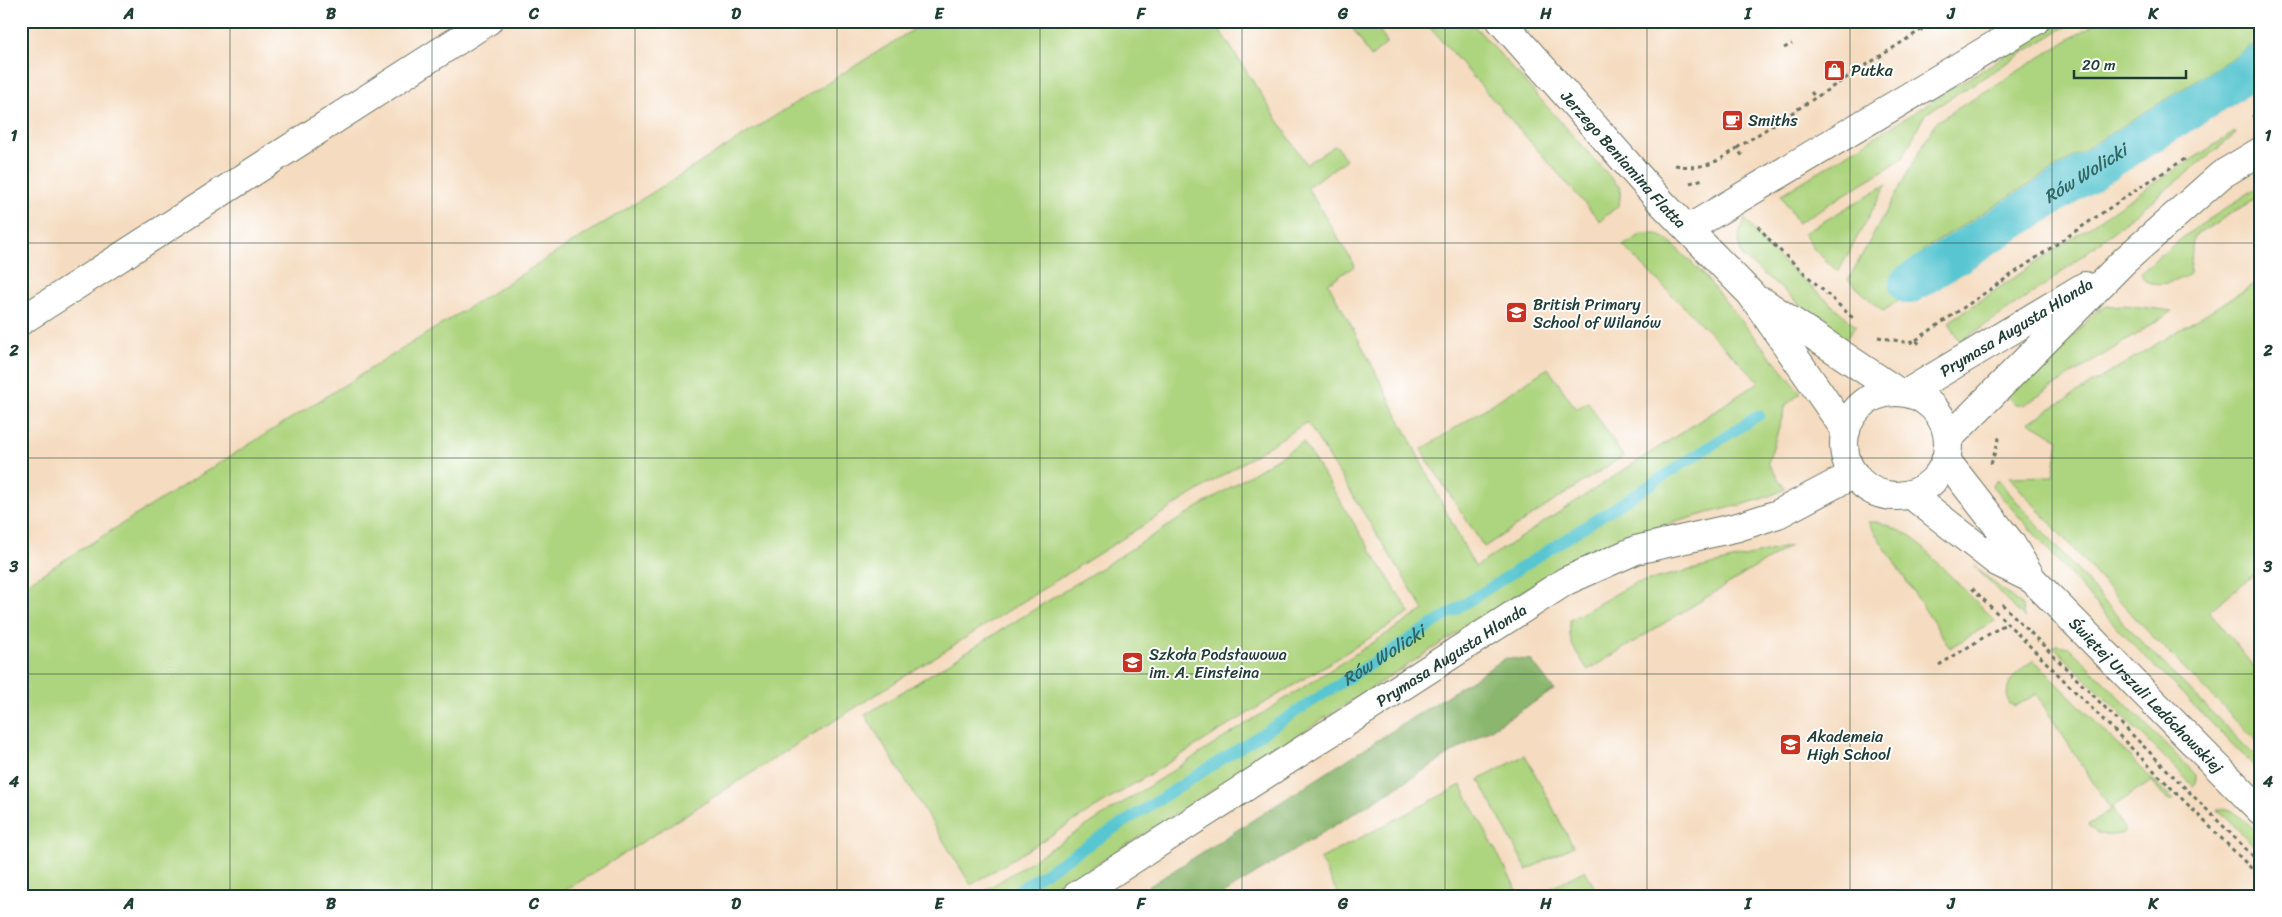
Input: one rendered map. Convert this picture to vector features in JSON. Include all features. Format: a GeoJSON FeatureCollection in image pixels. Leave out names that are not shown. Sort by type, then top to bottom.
{"type":"FeatureCollection","features":[{"type":"Feature","properties":{"kind":"street"},"geometry":{"type":"LineString","coordinates":[[21,321],[488,21]]}},
{"type":"Feature","properties":{"kind":"street","name":"Jerzego Beniamina Flatta"},"geometry":{"type":"LineString","coordinates":[[1501,21],[1662,203],[1751,294],[1846,431]]}},
{"type":"Feature","properties":{"kind":"street"},"geometry":{"type":"LineString","coordinates":[[1688,229],[2035,21]]}},
{"type":"Feature","properties":{"kind":"street","name":"Prymasa Augusta Hlonda"},"geometry":{"type":"LineString","coordinates":[[1947,450],[1974,411],[2124,261],[2221,175],[2261,151]]}},
{"type":"Feature","properties":{"kind":"street","name":"Prymasa Augusta Hlonda"},"geometry":{"type":"LineString","coordinates":[[1903,392],[1941,373],[2124,261]]}},
{"type":"Feature","properties":{"kind":"street","name":"Jerzego Beniamina Flatta"},"geometry":{"type":"LineString","coordinates":[[1751,294],[1903,392]]}},
{"type":"Feature","properties":{"kind":"street"},"geometry":{"type":"LineString","coordinates":[[1903,392],[1922,399],[1935,409],[1944,423],[1947,450],[1932,482],[1910,494],[1895,496],[1879,493],[1865,486],[1854,474],[1846,453],[1846,431],[1853,415],[1865,402],[1880,394],[1903,392]]}},
{"type":"Feature","properties":{"kind":"street","name":"Świętej Urszuli Ledóchowskiej"},"geometry":{"type":"LineString","coordinates":[[1947,450],[2010,542],[2032,580],[2261,811]]}},
{"type":"Feature","properties":{"kind":"street","name":"Prymasa Augusta Hlonda"},"geometry":{"type":"LineString","coordinates":[[1076,896],[1566,581],[1636,550],[1738,527],[1778,514],[1854,474]]}},
{"type":"Feature","properties":{"kind":"street","name":"Świętej Urszuli Ledóchowskiej"},"geometry":{"type":"LineString","coordinates":[[1910,494],[1997,562],[2032,580]]}},
{"type":"Feature","properties":{"kind":"path"},"geometry":{"type":"LineString","coordinates":[[1766,21],[1770,27]]}},
{"type":"Feature","properties":{"kind":"path"},"geometry":{"type":"LineString","coordinates":[[1672,165],[1704,167],[1713,165],[1935,21]]}},
{"type":"Feature","properties":{"kind":"path"},"geometry":{"type":"LineString","coordinates":[[1784,48],[1792,44]]}},
{"type":"Feature","properties":{"kind":"path"},"geometry":{"type":"LineString","coordinates":[[1812,92],[1816,98]]}},
{"type":"Feature","properties":{"kind":"path"},"geometry":{"type":"LineString","coordinates":[[2245,122],[2261,112]]}},
{"type":"Feature","properties":{"kind":"path"},"geometry":{"type":"LineString","coordinates":[[1738,148],[1753,172],[1751,191],[1752,216],[1773,244],[1857,323]]}},
{"type":"Feature","properties":{"kind":"path"},"geometry":{"type":"LineString","coordinates":[[1871,336],[1909,343],[1916,340],[2140,187],[2188,157]]}},
{"type":"Feature","properties":{"kind":"path"},"geometry":{"type":"LineString","coordinates":[[1662,203],[1689,184],[1706,178],[1726,182],[1751,191]]}},
{"type":"Feature","properties":{"kind":"path"},"geometry":{"type":"LineString","coordinates":[[1916,340],[1941,373]]}},
{"type":"Feature","properties":{"kind":"path"},"geometry":{"type":"LineString","coordinates":[[1974,411],[1999,439],[1990,466]]}},
{"type":"Feature","properties":{"kind":"path"},"geometry":{"type":"LineString","coordinates":[[1967,583],[2261,878]]}},
{"type":"Feature","properties":{"kind":"path"},"geometry":{"type":"LineString","coordinates":[[1939,665],[2007,623]]}},
{"type":"Feature","properties":{"kind":"green space"},"geometry":{"type":"Polygon","coordinates":[[[927,21],[1214,21],[1306,164],[1336,145],[1346,160],[1307,187],[1355,266],[1328,283],[1366,353],[1475,567],[1759,382],[1623,246],[1642,234],[1657,234],[1668,240],[1702,273],[1801,393],[1786,405],[1768,463],[1785,489],[1758,500],[1609,543],[1576,557],[1047,896],[977,896],[1424,610],[1307,422],[557,896],[21,896],[21,587],[927,21]]]}},
{"type":"Feature","properties":{"kind":"green space"},"geometry":{"type":"Polygon","coordinates":[[[1348,21],[1374,21],[1387,43],[1371,57],[1348,21]]]}},
{"type":"Feature","properties":{"kind":"green space"},"geometry":{"type":"Polygon","coordinates":[[[1424,21],[1470,21],[1621,189],[1619,205],[1600,221],[1424,21]]]}},
{"type":"Feature","properties":{"kind":"green space"},"geometry":{"type":"Polygon","coordinates":[[[2061,21],[2074,21],[1925,114],[1902,159],[1798,223],[1781,195],[2061,21]]]}},
{"type":"Feature","properties":{"kind":"green space"},"geometry":{"type":"Polygon","coordinates":[[[2099,21],[2261,21],[2261,40],[1925,249],[1897,284],[1905,297],[1883,311],[1848,280],[1936,122],[2099,21]]]}},
{"type":"Feature","properties":{"kind":"green space"},"geometry":{"type":"Polygon","coordinates":[[[2235,132],[2236,134],[2048,283],[1963,340],[1958,339],[1949,322],[2145,189],[2235,132]]]}},
{"type":"Feature","properties":{"kind":"green space"},"geometry":{"type":"Polygon","coordinates":[[[1887,184],[1838,272],[1814,249],[1804,233],[1887,184]]]}},
{"type":"Feature","properties":{"kind":"green space"},"geometry":{"type":"Polygon","coordinates":[[[2261,185],[2261,195],[2193,237],[2190,274],[2162,284],[2145,281],[2141,273],[2147,266],[2190,232],[2261,185]]]}},
{"type":"Feature","properties":{"kind":"green space"},"geometry":{"type":"Polygon","coordinates":[[[1745,219],[1768,249],[1856,326],[1844,341],[1743,257],[1739,238],[1745,219]]]}},
{"type":"Feature","properties":{"kind":"green space"},"geometry":{"type":"Polygon","coordinates":[[[2261,280],[2261,569],[2209,611],[2261,676],[2261,745],[2147,631],[2009,477],[2053,476],[2059,440],[2029,422],[2261,280]]]}},
{"type":"Feature","properties":{"kind":"green space"},"geometry":{"type":"Polygon","coordinates":[[[2124,305],[2173,311],[2024,405],[2015,405],[2007,396],[2058,351],[2097,311],[2107,306],[2124,305]]]}},
{"type":"Feature","properties":{"kind":"green space"},"geometry":{"type":"Polygon","coordinates":[[[1548,368],[1576,409],[1588,402],[1623,456],[1484,547],[1421,450],[1548,368]]]}},
{"type":"Feature","properties":{"kind":"green space","name":"Szkoła Podstawowa im. A. Einsteina"},"geometry":{"type":"Polygon","coordinates":[[[1303,442],[1410,613],[971,885],[865,715],[1303,442]]]}},
{"type":"Feature","properties":{"kind":"green space"},"geometry":{"type":"Polygon","coordinates":[[[1998,480],[2125,625],[2261,762],[2261,773],[2122,633],[1992,486],[1998,480]]]}},
{"type":"Feature","properties":{"kind":"green space"},"geometry":{"type":"Polygon","coordinates":[[[1868,522],[1880,522],[1911,536],[1995,621],[1950,648],[1868,522]]]}},
{"type":"Feature","properties":{"kind":"green space"},"geometry":{"type":"Polygon","coordinates":[[[1790,546],[1588,670],[1573,647],[1570,636],[1570,620],[1633,584],[1790,546]]]}},
{"type":"Feature","properties":{"kind":"green space"},"geometry":{"type":"Polygon","coordinates":[[[1974,566],[2022,606],[2024,618],[1974,566]]]}},
{"type":"Feature","properties":{"kind":"green space"},"geometry":{"type":"Polygon","coordinates":[[[2053,646],[2069,647],[2196,775],[2196,783],[2193,786],[2053,646]]]}},
{"type":"Feature","properties":{"kind":"green space"},"geometry":{"type":"Polygon","coordinates":[[[1506,658],[1531,660],[1554,690],[1220,896],[1134,896],[1506,658]]]}},
{"type":"Feature","properties":{"kind":"green space"},"geometry":{"type":"Polygon","coordinates":[[[2034,660],[2173,800],[2167,800],[2152,781],[2112,807],[2124,829],[2123,833],[2104,835],[2095,832],[2088,825],[2111,810],[2036,694],[2016,706],[2009,704],[2008,690],[2013,678],[2034,660]]]}},
{"type":"Feature","properties":{"kind":"green space"},"geometry":{"type":"Polygon","coordinates":[[[1525,755],[1573,846],[1527,870],[1479,780],[1525,755]]]}},
{"type":"Feature","properties":{"kind":"green space"},"geometry":{"type":"Polygon","coordinates":[[[1461,785],[1520,896],[1339,896],[1320,859],[1461,785]]]}},
{"type":"Feature","properties":{"kind":"green space"},"geometry":{"type":"Polygon","coordinates":[[[2218,809],[2230,811],[2243,819],[2254,829],[2261,840],[2254,846],[2218,809]]]}},
{"type":"Feature","properties":{"kind":"green space"},"geometry":{"type":"Polygon","coordinates":[[[1585,870],[1599,896],[1539,895],[1585,870]]]}},
{"type":"Feature","properties":{"kind":"waterway","name":"Rów Wolicki"},"geometry":{"type":"LineString","coordinates":[[1909,284],[2261,64]]}},
{"type":"Feature","properties":{"kind":"waterway","name":"Rów Wolicki"},"geometry":{"type":"LineString","coordinates":[[1009,896],[1759,415]]}},
{"type":"Feature","properties":{"kind":"place","name":"Putka"},"geometry":{"type":"Point","coordinates":[1835,70]}},
{"type":"Feature","properties":{"kind":"place","name":"Smiths"},"geometry":{"type":"Point","coordinates":[1732,120]}},
{"type":"Feature","properties":{"kind":"place","name":"British Primary School of Wilanów"},"geometry":{"type":"Point","coordinates":[1517,313]}},
{"type":"Feature","properties":{"kind":"place","name":"Szkoła Podstawowa im. A. Einsteina"},"geometry":{"type":"Point","coordinates":[1133,663]}},
{"type":"Feature","properties":{"kind":"place","name":"Akademeia High School"},"geometry":{"type":"Point","coordinates":[1791,745]}}]}
